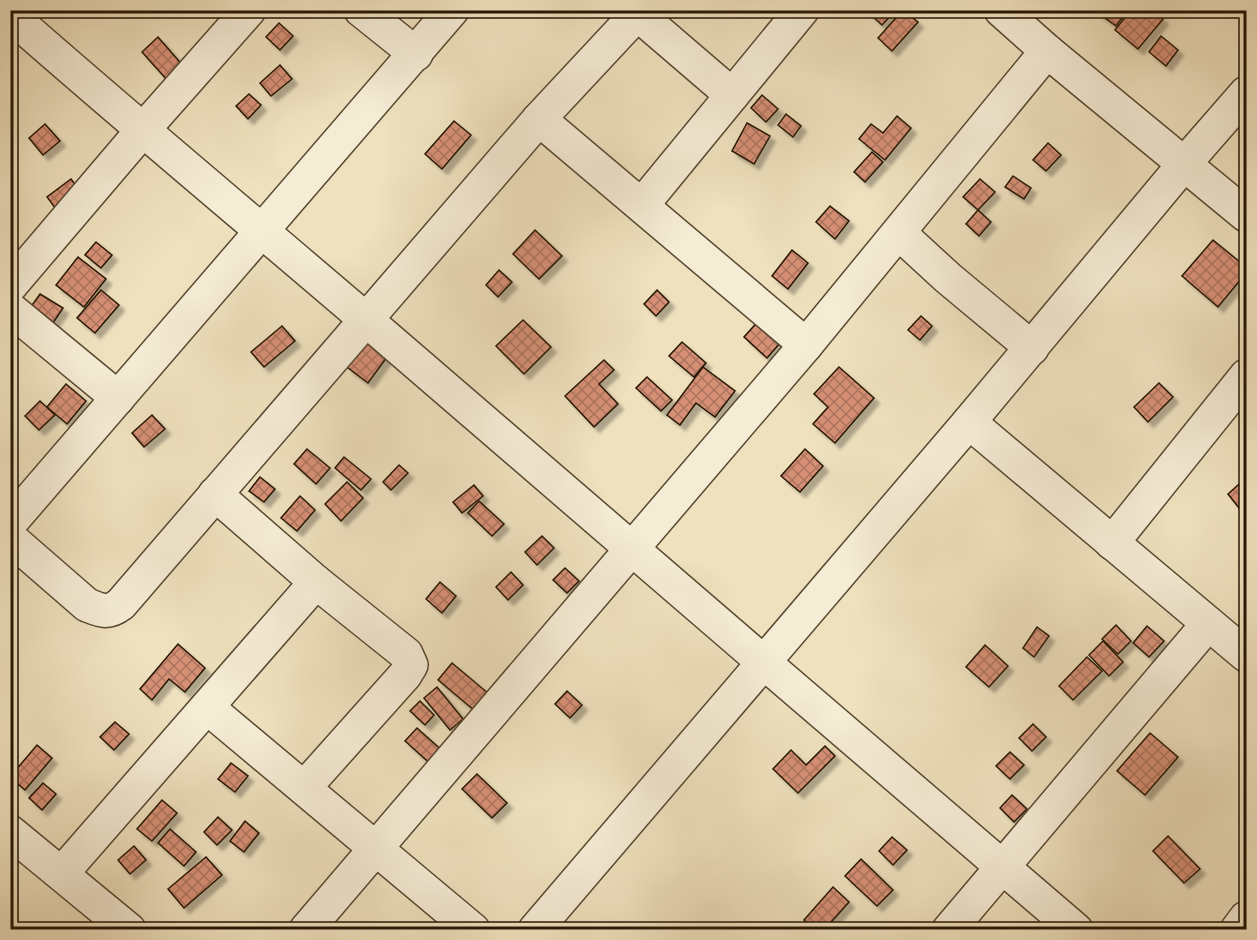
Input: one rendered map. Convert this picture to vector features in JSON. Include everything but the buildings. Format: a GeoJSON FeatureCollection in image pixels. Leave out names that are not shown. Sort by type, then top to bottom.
{"type":"FeatureCollection","features":[{"type":"Feature","properties":{"kind":"street"},"geometry":{"type":"LineString","coordinates":[[10,286],[249,10]]}},
{"type":"Feature","properties":{"kind":"street"},"geometry":{"type":"LineString","coordinates":[[361,10],[416,54]]}},
{"type":"Feature","properties":{"kind":"street"},"geometry":{"type":"LineString","coordinates":[[10,523],[452,10]]}},
{"type":"Feature","properties":{"kind":"street"},"geometry":{"type":"LineString","coordinates":[[642,206],[802,10]]}},
{"type":"Feature","properties":{"kind":"street"},"geometry":{"type":"LineString","coordinates":[[1001,10],[1047,51],[1246,215]]}},
{"type":"Feature","properties":{"kind":"street"},"geometry":{"type":"LineString","coordinates":[[10,538],[87,605],[99,610],[112,611],[122,604],[539,118],[635,12],[732,95]]}},
{"type":"Feature","properties":{"kind":"street"},"geometry":{"type":"LineString","coordinates":[[10,15],[142,131],[262,231],[1076,930]]}},
{"type":"Feature","properties":{"kind":"street"},"geometry":{"type":"LineString","coordinates":[[306,930],[806,345],[1047,51]]}},
{"type":"Feature","properties":{"kind":"street"},"geometry":{"type":"LineString","coordinates":[[535,930],[1032,348],[1246,93]]}},
{"type":"Feature","properties":{"kind":"street"},"geometry":{"type":"LineString","coordinates":[[539,118],[806,345]]}},
{"type":"Feature","properties":{"kind":"street"},"geometry":{"type":"LineString","coordinates":[[898,233],[1032,348]]}},
{"type":"Feature","properties":{"kind":"street"},"geometry":{"type":"LineString","coordinates":[[10,309],[118,398]]}},
{"type":"Feature","properties":{"kind":"street"},"geometry":{"type":"LineString","coordinates":[[1112,543],[1246,376]]}},
{"type":"Feature","properties":{"kind":"street"},"geometry":{"type":"LineString","coordinates":[[969,422],[1208,624],[1245,649]]}},
{"type":"Feature","properties":{"kind":"street"},"geometry":{"type":"LineString","coordinates":[[215,494],[316,582],[406,654],[411,665],[405,675],[304,788]]}},
{"type":"Feature","properties":{"kind":"street"},"geometry":{"type":"LineString","coordinates":[[62,873],[316,582]]}},
{"type":"Feature","properties":{"kind":"street"},"geometry":{"type":"LineString","coordinates":[[949,930],[1208,624]]}},
{"type":"Feature","properties":{"kind":"street"},"geometry":{"type":"LineString","coordinates":[[208,708],[473,930]]}},
{"type":"Feature","properties":{"kind":"street"},"geometry":{"type":"LineString","coordinates":[[10,832],[129,930]]}},
{"type":"Feature","properties":{"kind":"street"},"geometry":{"type":"LineString","coordinates":[[1237,930],[1246,918]]}}]}
